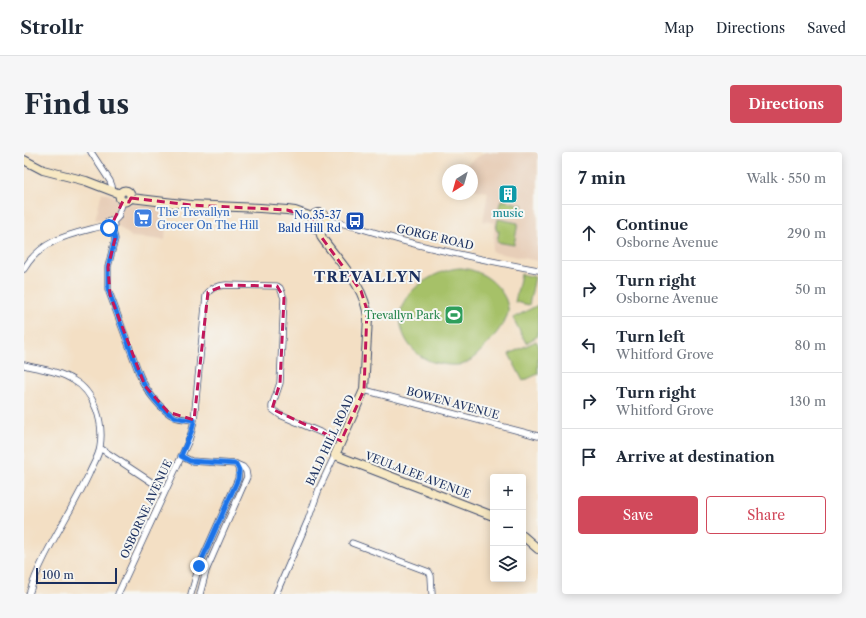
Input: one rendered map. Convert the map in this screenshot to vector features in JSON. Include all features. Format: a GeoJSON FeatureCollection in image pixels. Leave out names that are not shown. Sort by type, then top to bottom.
{"type":"FeatureCollection","features":[{"type":"Feature","properties":{"kind":"street"},"geometry":{"type":"LineString","coordinates":[[91,152],[110,181],[112,190]]}},
{"type":"Feature","properties":{"kind":"street"},"geometry":{"type":"LineString","coordinates":[[24,160],[43,170],[86,181],[112,190],[125,197],[191,205],[287,210],[312,217]]}},
{"type":"Feature","properties":{"kind":"street"},"geometry":{"type":"LineString","coordinates":[[112,225],[119,214],[125,197]]}},
{"type":"Feature","properties":{"kind":"street"},"geometry":{"type":"LineString","coordinates":[[321,213],[325,216],[327,221],[324,228],[315,228],[312,224],[312,217],[321,213]]}},
{"type":"Feature","properties":{"kind":"street"},"geometry":{"type":"LineString","coordinates":[[24,269],[33,256],[56,239],[106,225],[109,221],[112,225],[115,239],[108,267],[108,289],[144,386],[152,396],[175,417],[194,420]]}},
{"type":"Feature","properties":{"kind":"street","name":"GORGE ROAD"},"geometry":{"type":"LineString","coordinates":[[327,221],[431,248],[502,264],[538,270]]}},
{"type":"Feature","properties":{"kind":"street","name":"BALD HILL ROAD"},"geometry":{"type":"LineString","coordinates":[[276,594],[308,520],[318,489],[364,390],[368,324],[365,301],[355,281],[322,238],[319,229]]}},
{"type":"Feature","properties":{"kind":"street","name":"OSBORNE AVENUE"},"geometry":{"type":"LineString","coordinates":[[118,594],[192,430],[206,296],[212,288],[226,285],[277,286],[280,288],[284,298],[280,383],[272,409],[275,413],[341,441]]}},
{"type":"Feature","properties":{"kind":"street"},"geometry":{"type":"LineString","coordinates":[[24,365],[66,376],[86,390],[94,404],[101,432],[100,448],[83,486],[52,544],[29,594]]}},
{"type":"Feature","properties":{"kind":"street","name":"BOWEN AVENUE"},"geometry":{"type":"LineString","coordinates":[[364,390],[538,436]]}},
{"type":"Feature","properties":{"kind":"street"},"geometry":{"type":"LineString","coordinates":[[100,448],[165,491]]}},
{"type":"Feature","properties":{"kind":"street","name":"VEULALEE AVENUE"},"geometry":{"type":"LineString","coordinates":[[335,455],[490,515]]}},
{"type":"Feature","properties":{"kind":"street"},"geometry":{"type":"LineString","coordinates":[[181,456],[190,461],[236,464],[243,467],[247,476],[206,571],[200,594]]}},
{"type":"Feature","properties":{"kind":"street"},"geometry":{"type":"LineString","coordinates":[[191,594],[199,566],[238,479],[239,470],[236,464]]}},
{"type":"Feature","properties":{"kind":"street"},"geometry":{"type":"LineString","coordinates":[[526,539],[538,549]]}},
{"type":"Feature","properties":{"kind":"street"},"geometry":{"type":"LineString","coordinates":[[352,543],[429,572],[431,576],[432,594]]}},
{"type":"Feature","properties":{"kind":"highlighted area"},"geometry":{"type":"Polygon","coordinates":[[[131,198],[191,205],[287,210],[312,217],[313,226],[319,229],[322,238],[361,291],[367,310],[364,390],[341,441],[272,409],[280,383],[284,298],[277,286],[226,285],[208,292],[194,420],[168,412],[145,386],[110,295],[108,267],[115,239],[113,222],[123,201],[129,202],[131,198]]]}},
{"type":"Feature","properties":{"kind":"shaded area"},"geometry":{"type":"Polygon","coordinates":[[[485,152],[538,152],[538,261],[492,252],[495,223],[483,221],[488,192],[478,190],[478,164],[467,164],[485,152]]]}},
{"type":"Feature","properties":{"kind":"shaded area"},"geometry":{"type":"Polygon","coordinates":[[[102,192],[117,197],[119,203],[168,207],[165,240],[132,237],[112,221],[106,219],[95,220],[102,192]]]}},
{"type":"Feature","properties":{"kind":"green space"},"geometry":{"type":"Polygon","coordinates":[[[501,200],[523,205],[521,215],[498,211],[501,200]]]}},
{"type":"Feature","properties":{"kind":"green space"},"geometry":{"type":"Polygon","coordinates":[[[498,219],[518,223],[514,245],[497,242],[499,231],[496,230],[498,219]]]}},
{"type":"Feature","properties":{"kind":"green space","name":"Trevallyn Park"},"geometry":{"type":"Polygon","coordinates":[[[461,268],[475,271],[494,282],[506,300],[508,312],[506,318],[497,333],[483,349],[464,364],[447,365],[427,360],[411,347],[406,339],[400,320],[401,310],[405,300],[422,282],[446,271],[461,268]]]}},
{"type":"Feature","properties":{"kind":"green space"},"geometry":{"type":"Polygon","coordinates":[[[521,274],[535,277],[529,305],[515,302],[521,274]]]}},
{"type":"Feature","properties":{"kind":"green space"},"geometry":{"type":"Polygon","coordinates":[[[538,305],[538,336],[526,343],[513,318],[538,305]]]}},
{"type":"Feature","properties":{"kind":"green space"},"geometry":{"type":"Polygon","coordinates":[[[536,341],[538,344],[538,374],[523,381],[509,354],[536,341]]]}},
{"type":"Feature","properties":{"kind":"place","name":"music"},"geometry":{"type":"Point","coordinates":[508,194]}},
{"type":"Feature","properties":{"kind":"place","name":"The Trevallyn Grocer On The Hill"},"geometry":{"type":"Point","coordinates":[143,218]}},
{"type":"Feature","properties":{"kind":"place","name":"No.35-37 Bald Hill Rd"},"geometry":{"type":"Point","coordinates":[355,221]}},
{"type":"Feature","properties":{"kind":"place","name":"Trevallyn Park"},"geometry":{"type":"Point","coordinates":[454,315]}},
{"type":"Feature","properties":{"kind":"district","name":"TREVALLYN"},"geometry":{"type":"Point","coordinates":[368,276]}},
{"type":"Feature","properties":{"kind":"route"},"geometry":{"type":"LineString","coordinates":[[109,228],[112,228],[115,239],[108,267],[108,289],[144,386],[152,396],[175,417],[194,420],[192,430],[181,456],[190,461],[236,464],[239,470],[238,479],[199,566]]}}]}
